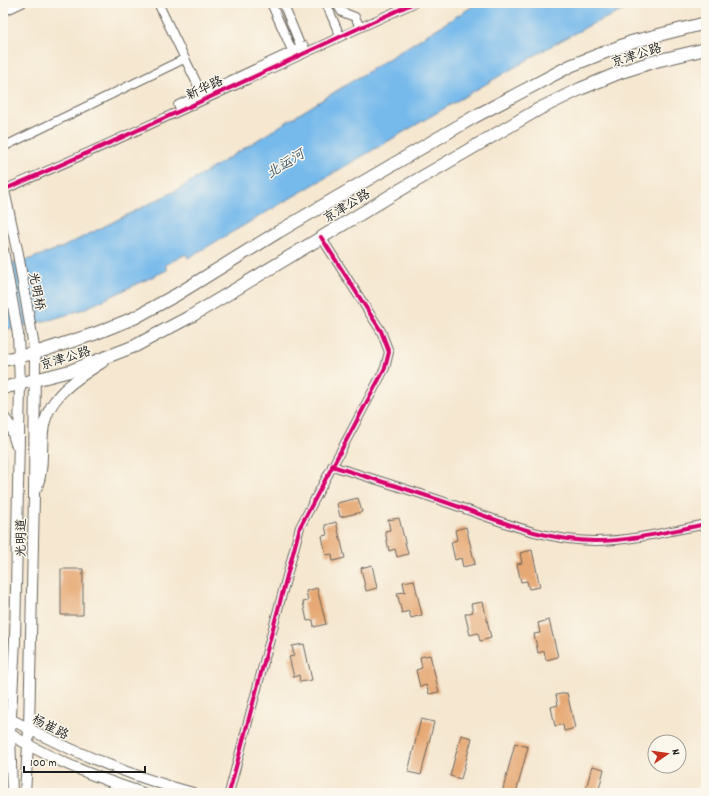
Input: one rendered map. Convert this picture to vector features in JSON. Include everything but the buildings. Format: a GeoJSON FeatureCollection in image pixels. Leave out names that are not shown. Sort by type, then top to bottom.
{"type":"FeatureCollection","features":[{"type":"Feature","properties":{"kind":"highway","name":"京津公路"},"geometry":{"type":"LineString","coordinates":[[3,360],[35,354],[94,334],[146,311],[176,295],[278,232],[440,136],[570,66],[631,42],[706,23]]}},
{"type":"Feature","properties":{"kind":"highway","name":"京津公路"},"geometry":{"type":"LineString","coordinates":[[3,388],[36,380],[112,356],[135,346],[193,315],[321,237],[538,109],[580,88],[621,72],[656,61],[706,49]]}},
{"type":"Feature","properties":{"kind":"main road","name":"光明桥"},"geometry":{"type":"LineString","coordinates":[[3,188],[18,254],[32,332]]}},
{"type":"Feature","properties":{"kind":"main road","name":"光明桥"},"geometry":{"type":"LineString","coordinates":[[4,253],[18,334]]}},
{"type":"Feature","properties":{"kind":"main road","name":"光明道"},"geometry":{"type":"LineString","coordinates":[[24,793],[29,729],[34,496],[36,380],[32,332]]}},
{"type":"Feature","properties":{"kind":"main road","name":"光明道"},"geometry":{"type":"LineString","coordinates":[[12,793],[7,717],[19,456],[20,384],[18,334]]}},
{"type":"Feature","properties":{"kind":"main road"},"geometry":{"type":"LineString","coordinates":[[34,496],[41,477],[43,466],[43,432],[45,420],[51,406],[55,399],[71,384],[112,356]]}},
{"type":"Feature","properties":{"kind":"main road"},"geometry":{"type":"LineString","coordinates":[[3,416],[11,426],[19,456]]}},
{"type":"Feature","properties":{"kind":"main road","name":"杨崔路"},"geometry":{"type":"LineString","coordinates":[[7,717],[74,752],[102,763],[193,793]]}},
{"type":"Feature","properties":{"kind":"main road","name":"杨崔路"},"geometry":{"type":"LineString","coordinates":[[7,731],[27,745],[80,769],[143,793]]}},
{"type":"Feature","properties":{"kind":"street"},"geometry":{"type":"LineString","coordinates":[[3,12],[22,3]]}},
{"type":"Feature","properties":{"kind":"street"},"geometry":{"type":"LineString","coordinates":[[158,3],[203,96]]}},
{"type":"Feature","properties":{"kind":"street"},"geometry":{"type":"LineString","coordinates":[[271,3],[293,54]]}},
{"type":"Feature","properties":{"kind":"street"},"geometry":{"type":"LineString","coordinates":[[283,3],[302,50]]}},
{"type":"Feature","properties":{"kind":"street"},"geometry":{"type":"LineString","coordinates":[[326,3],[339,34]]}},
{"type":"Feature","properties":{"kind":"street"},"geometry":{"type":"LineString","coordinates":[[336,3],[342,12],[355,17],[359,25]]}},
{"type":"Feature","properties":{"kind":"street","name":"新华路"},"geometry":{"type":"LineString","coordinates":[[359,25],[401,3]]}},
{"type":"Feature","properties":{"kind":"street","name":"新华路"},"geometry":{"type":"LineString","coordinates":[[3,188],[103,146],[203,96],[293,54],[414,3]]}},
{"type":"Feature","properties":{"kind":"street"},"geometry":{"type":"LineString","coordinates":[[3,147],[184,59]]}},
{"type":"Feature","properties":{"kind":"street"},"geometry":{"type":"LineString","coordinates":[[229,793],[300,527],[385,368],[389,352],[381,331],[321,237]]}},
{"type":"Feature","properties":{"kind":"street"},"geometry":{"type":"LineString","coordinates":[[332,466],[434,498],[530,531],[563,538],[594,541],[623,539],[706,524]]}},
{"type":"Feature","properties":{"kind":"green space"},"geometry":{"type":"Polygon","coordinates":[[[3,432],[5,451],[3,654],[3,432]]]}},
{"type":"Feature","properties":{"kind":"water","name":"北运河"},"geometry":{"type":"Polygon","coordinates":[[[478,3],[641,3],[592,24],[551,46],[188,258],[186,254],[165,265],[167,270],[84,309],[53,319],[3,330],[3,265],[30,259],[63,247],[177,190],[478,3]]]}},
{"type":"Feature","properties":{"kind":"cycle path"},"geometry":{"type":"LineString","coordinates":[[3,190],[55,168],[414,3]]}},
{"type":"Feature","properties":{"kind":"cycle path"},"geometry":{"type":"LineString","coordinates":[[229,793],[300,527],[385,368],[389,352],[381,331],[321,237]]}},
{"type":"Feature","properties":{"kind":"cycle path"},"geometry":{"type":"LineString","coordinates":[[332,466],[419,493],[520,528],[576,540],[609,541],[651,535],[706,524]]}}]}
